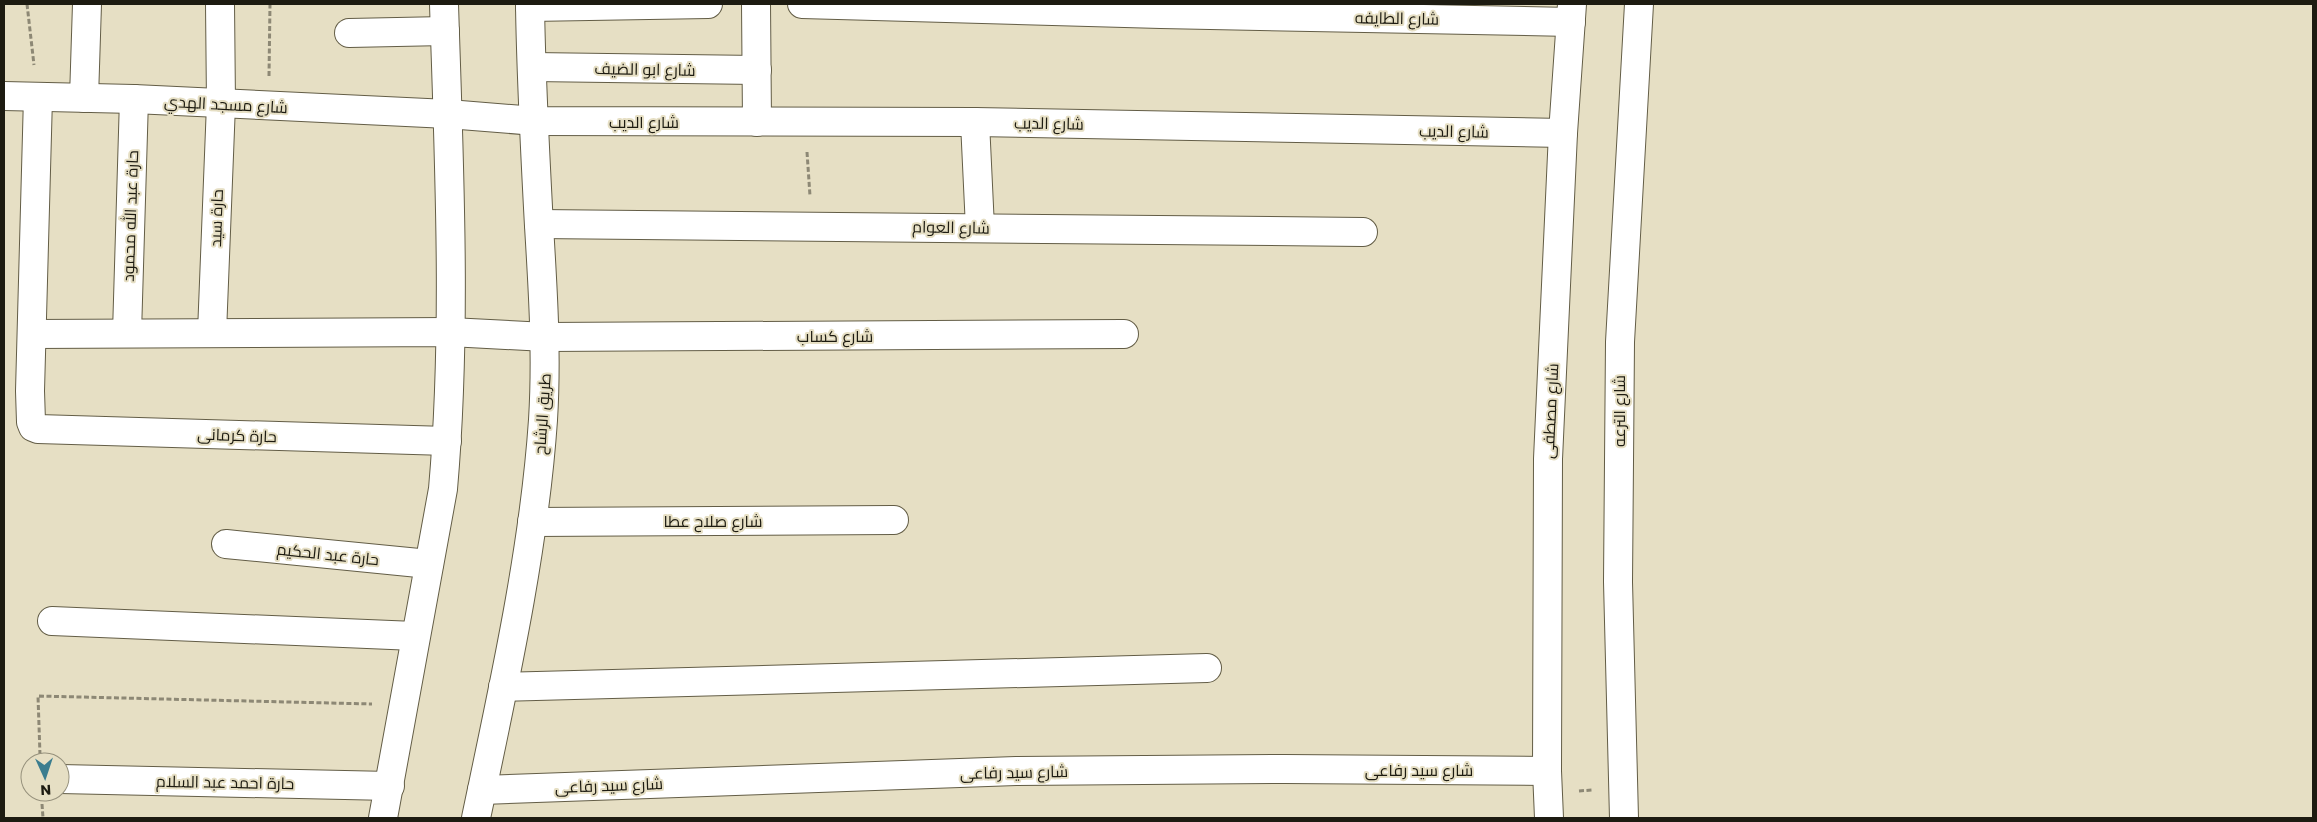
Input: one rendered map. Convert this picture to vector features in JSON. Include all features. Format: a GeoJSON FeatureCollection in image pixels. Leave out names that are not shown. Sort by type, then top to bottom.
{"type":"FeatureCollection","features":[{"type":"Feature","properties":{"kind":"street"},"geometry":{"type":"LineString","coordinates":[[84,98],[87,4]]}},
{"type":"Feature","properties":{"kind":"street","name":"حارة سيد"},"geometry":{"type":"LineString","coordinates":[[212,333],[221,104],[220,4]]}},
{"type":"Feature","properties":{"kind":"street"},"geometry":{"type":"LineString","coordinates":[[384,818],[443,489],[447,441],[450,332],[448,114],[444,4]]}},
{"type":"Feature","properties":{"kind":"street"},"geometry":{"type":"LineString","coordinates":[[530,6],[708,4]]}},
{"type":"Feature","properties":{"kind":"street"},"geometry":{"type":"LineString","coordinates":[[756,4],[757,122]]}},
{"type":"Feature","properties":{"kind":"street","name":"شارع الطايفه"},"geometry":{"type":"LineString","coordinates":[[802,4],[1161,14],[1572,13]]}},
{"type":"Feature","properties":{"kind":"street","name":"شارع الترعه"},"geometry":{"type":"LineString","coordinates":[[1624,818],[1618,582],[1620,342],[1639,4]]}},
{"type":"Feature","properties":{"kind":"street","name":"طريق الرشاح"},"geometry":{"type":"LineString","coordinates":[[476,818],[503,687],[532,522],[543,420],[546,337],[539,224],[530,6]]}},
{"type":"Feature","properties":{"kind":"street","name":"شارع مصطفى"},"geometry":{"type":"LineString","coordinates":[[1549,818],[1548,459],[1563,132],[1572,13]]}},
{"type":"Feature","properties":{"kind":"street"},"geometry":{"type":"LineString","coordinates":[[349,33],[445,31]]}},
{"type":"Feature","properties":{"kind":"street","name":"شارع ابو الضيف"},"geometry":{"type":"LineString","coordinates":[[533,67],[757,70]]}},
{"type":"Feature","properties":{"kind":"street","name":"شارع مسجد الهدي"},"geometry":{"type":"LineString","coordinates":[[4,96],[134,99],[448,114],[535,121]]}},
{"type":"Feature","properties":{"kind":"street"},"geometry":{"type":"LineString","coordinates":[[32,334],[38,97]]}},
{"type":"Feature","properties":{"kind":"street","name":"حارة عبد الله محمود"},"geometry":{"type":"LineString","coordinates":[[127,333],[134,99]]}},
{"type":"Feature","properties":{"kind":"street","name":"شارع الديب"},"geometry":{"type":"LineString","coordinates":[[535,121],[975,122],[1563,132]]}},
{"type":"Feature","properties":{"kind":"street"},"geometry":{"type":"LineString","coordinates":[[975,122],[980,228]]}},
{"type":"Feature","properties":{"kind":"street","name":"شارع العوام"},"geometry":{"type":"LineString","coordinates":[[539,224],[1363,232]]}},
{"type":"Feature","properties":{"kind":"street","name":"شارع كساب"},"geometry":{"type":"LineString","coordinates":[[32,334],[450,332],[546,337],[1124,334]]}},
{"type":"Feature","properties":{"kind":"street","name":"حارة كرمانى"},"geometry":{"type":"LineString","coordinates":[[32,334],[31,422],[33,427],[38,429],[447,441]]}},
{"type":"Feature","properties":{"kind":"street","name":"شارع صلاح عطا"},"geometry":{"type":"LineString","coordinates":[[532,522],[894,520]]}},
{"type":"Feature","properties":{"kind":"street","name":"حارة عبد الحكيم"},"geometry":{"type":"LineString","coordinates":[[226,544],[429,564]]}},
{"type":"Feature","properties":{"kind":"street"},"geometry":{"type":"LineString","coordinates":[[52,621],[416,636]]}},
{"type":"Feature","properties":{"kind":"street"},"geometry":{"type":"LineString","coordinates":[[503,687],[1207,668]]}},
{"type":"Feature","properties":{"kind":"street","name":"شارع سيد رفاعى"},"geometry":{"type":"LineString","coordinates":[[482,790],[1016,771],[1285,769],[1548,781]]}},
{"type":"Feature","properties":{"kind":"street","name":"حارة احمد عبد السلام"},"geometry":{"type":"LineString","coordinates":[[70,779],[390,786]]}},
{"type":"Feature","properties":{"kind":"path"},"geometry":{"type":"LineString","coordinates":[[27,4],[38,97]]}},
{"type":"Feature","properties":{"kind":"path"},"geometry":{"type":"LineString","coordinates":[[268,106],[270,4]]}},
{"type":"Feature","properties":{"kind":"path"},"geometry":{"type":"LineString","coordinates":[[805,122],[812,226]]}},
{"type":"Feature","properties":{"kind":"path"},"geometry":{"type":"LineString","coordinates":[[40,752],[38,696],[403,705]]}},
{"type":"Feature","properties":{"kind":"path"},"geometry":{"type":"LineString","coordinates":[[1548,781],[1623,790]]}}]}
